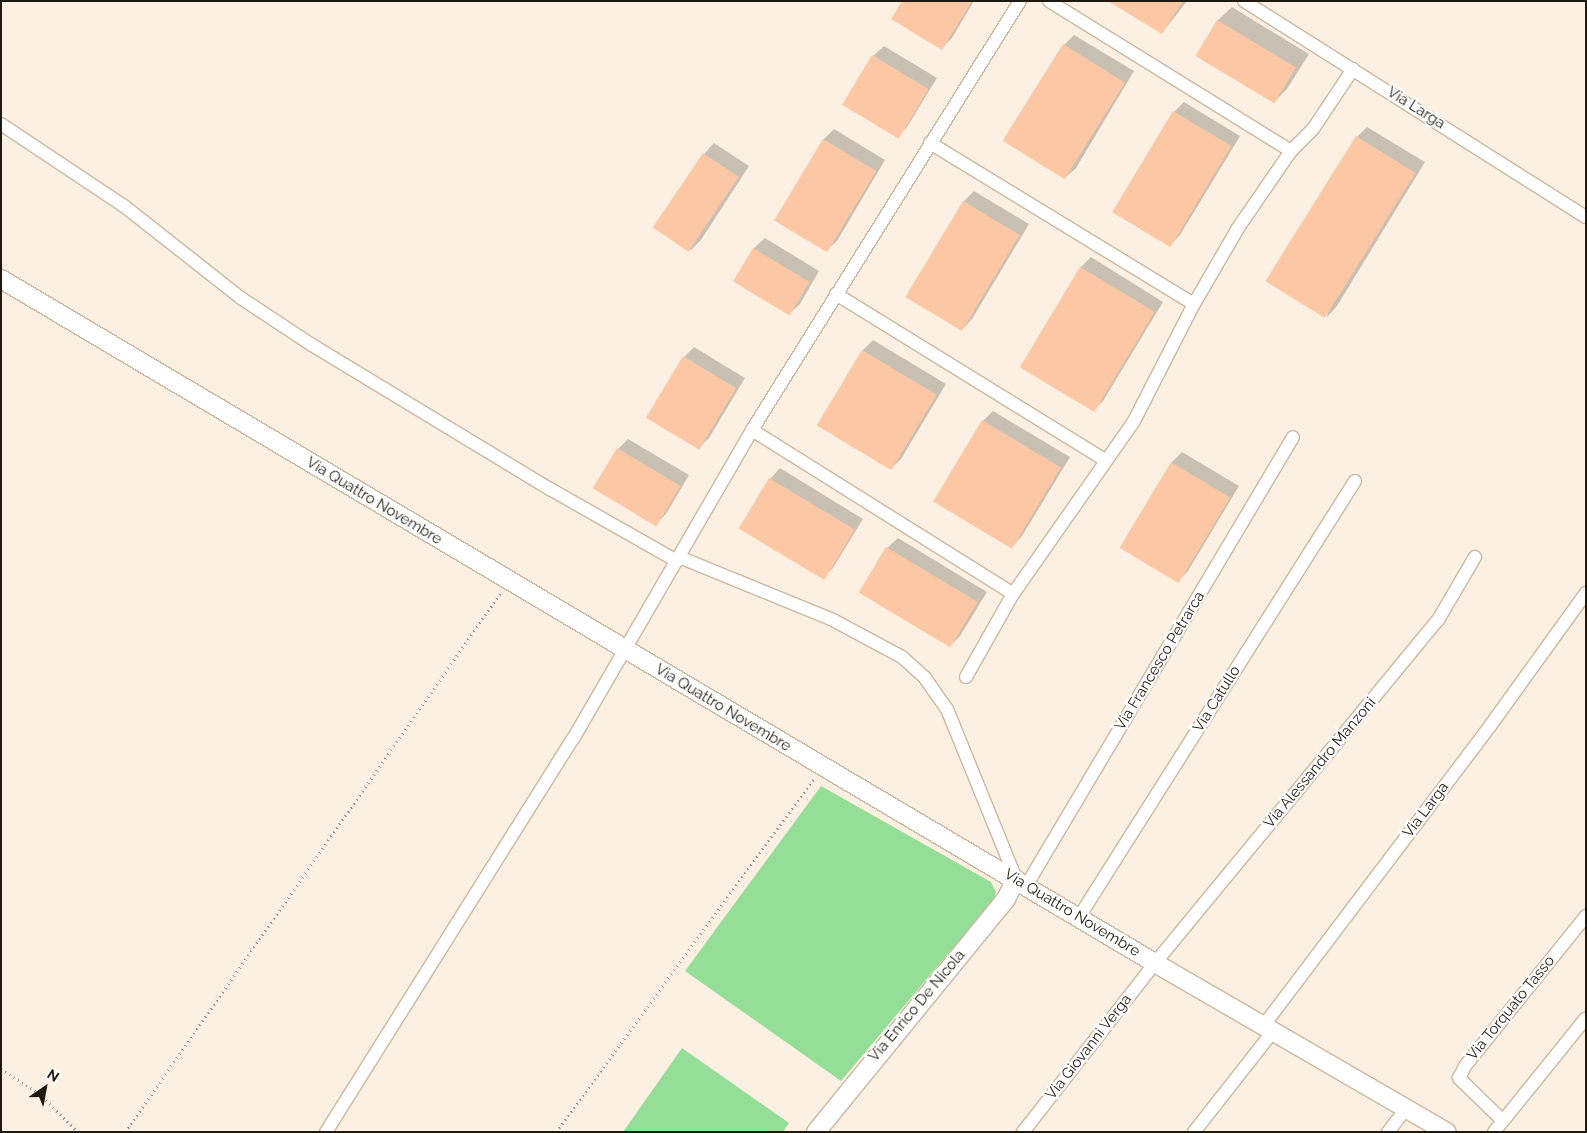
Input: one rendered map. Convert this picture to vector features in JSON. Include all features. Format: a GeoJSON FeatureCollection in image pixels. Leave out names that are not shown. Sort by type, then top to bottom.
{"type":"FeatureCollection","features":[{"type":"Feature","properties":{"kind":"street"},"geometry":{"type":"LineString","coordinates":[[326,1132],[572,739],[752,430],[1020,1]]}},
{"type":"Feature","properties":{"kind":"street"},"geometry":{"type":"LineString","coordinates":[[1049,1],[1291,152]]}},
{"type":"Feature","properties":{"kind":"street","name":"Via Larga"},"geometry":{"type":"LineString","coordinates":[[1244,1],[1586,217]]}},
{"type":"Feature","properties":{"kind":"street"},"geometry":{"type":"LineString","coordinates":[[966,677],[1012,594],[1134,421],[1194,304],[1238,228],[1291,152],[1313,129],[1353,69]]}},
{"type":"Feature","properties":{"kind":"street"},"geometry":{"type":"LineString","coordinates":[[1,124],[124,206],[241,298],[312,345],[550,489],[678,559],[862,634],[902,657],[925,678],[947,709],[1021,883]]}},
{"type":"Feature","properties":{"kind":"street"},"geometry":{"type":"LineString","coordinates":[[930,143],[1194,304]]}},
{"type":"Feature","properties":{"kind":"street","name":"Via Quattro Novembre"},"geometry":{"type":"LineString","coordinates":[[1,279],[1155,963],[1446,1132]]}},
{"type":"Feature","properties":{"kind":"street"},"geometry":{"type":"LineString","coordinates":[[836,294],[1105,460]]}},
{"type":"Feature","properties":{"kind":"street"},"geometry":{"type":"LineString","coordinates":[[752,430],[1012,594]]}},
{"type":"Feature","properties":{"kind":"street","name":"Via Francesco Petrarca"},"geometry":{"type":"LineString","coordinates":[[1021,883],[1293,437]]}},
{"type":"Feature","properties":{"kind":"street","name":"Via Catullo"},"geometry":{"type":"LineString","coordinates":[[1079,917],[1355,481]]}},
{"type":"Feature","properties":{"kind":"street","name":"Via Alessandro Manzoni"},"geometry":{"type":"LineString","coordinates":[[1155,963],[1438,620],[1475,557]]}},
{"type":"Feature","properties":{"kind":"street","name":"Via Larga"},"geometry":{"type":"LineString","coordinates":[[1194,1132],[1586,592]]}},
{"type":"Feature","properties":{"kind":"street","name":"Via Enrico De Nicola"},"geometry":{"type":"LineString","coordinates":[[816,1132],[846,1091],[1021,883]]}},
{"type":"Feature","properties":{"kind":"street","name":"Via Torquato Tasso"},"geometry":{"type":"LineString","coordinates":[[1503,1121],[1459,1078],[1464,1066],[1586,916]]}},
{"type":"Feature","properties":{"kind":"street","name":"Via Giovanni Verga"},"geometry":{"type":"LineString","coordinates":[[1023,1132],[1155,963]]}},
{"type":"Feature","properties":{"kind":"street"},"geometry":{"type":"LineString","coordinates":[[1494,1132],[1586,1018]]}},
{"type":"Feature","properties":{"kind":"street"},"geometry":{"type":"LineString","coordinates":[[1388,1132],[1406,1109]]}},
{"type":"Feature","properties":{"kind":"path"},"geometry":{"type":"LineString","coordinates":[[125,1132],[509,581]]}},
{"type":"Feature","properties":{"kind":"path"},"geometry":{"type":"LineString","coordinates":[[556,1132],[823,767]]}},
{"type":"Feature","properties":{"kind":"path"},"geometry":{"type":"LineString","coordinates":[[1,1069],[39,1093],[78,1132]]}},
{"type":"Feature","properties":{"kind":"green space"},"geometry":{"type":"Polygon","coordinates":[[[821,786],[991,882],[996,892],[994,899],[841,1081],[685,971],[821,786]]]}},
{"type":"Feature","properties":{"kind":"green space"},"geometry":{"type":"Polygon","coordinates":[[[682,1048],[789,1123],[783,1132],[623,1132],[682,1048]]]}},
{"type":"Feature","properties":{"kind":"building"},"geometry":{"type":"Polygon","coordinates":[[[902,1],[972,1],[942,50],[891,19],[902,1]]]}},
{"type":"Feature","properties":{"kind":"building"},"geometry":{"type":"Polygon","coordinates":[[[1108,1],[1183,1],[1162,34],[1108,1]]]}},
{"type":"Feature","properties":{"kind":"building"},"geometry":{"type":"Polygon","coordinates":[[[1217,20],[1296,67],[1274,103],[1195,56],[1217,20]]]}},
{"type":"Feature","properties":{"kind":"building"},"geometry":{"type":"Polygon","coordinates":[[[1063,44],[1125,83],[1064,179],[1003,141],[1063,44]]]}},
{"type":"Feature","properties":{"kind":"building"},"geometry":{"type":"Polygon","coordinates":[[[872,55],[929,89],[899,139],[842,105],[872,55]]]}},
{"type":"Feature","properties":{"kind":"building"},"geometry":{"type":"Polygon","coordinates":[[[1173,111],[1231,146],[1171,247],[1112,212],[1173,111]]]}},
{"type":"Feature","properties":{"kind":"building"},"geometry":{"type":"Polygon","coordinates":[[[1356,136],[1415,173],[1325,318],[1265,281],[1356,136]]]}},
{"type":"Feature","properties":{"kind":"building"},"geometry":{"type":"Polygon","coordinates":[[[823,139],[876,171],[827,252],[774,220],[823,139]]]}},
{"type":"Feature","properties":{"kind":"building"},"geometry":{"type":"Polygon","coordinates":[[[703,153],[739,177],[688,252],[653,228],[703,153]]]}},
{"type":"Feature","properties":{"kind":"building"},"geometry":{"type":"Polygon","coordinates":[[[963,201],[1020,235],[962,331],[905,297],[963,201]]]}},
{"type":"Feature","properties":{"kind":"building"},"geometry":{"type":"Polygon","coordinates":[[[753,248],[810,282],[789,315],[733,281],[753,248]]]}},
{"type":"Feature","properties":{"kind":"building"},"geometry":{"type":"Polygon","coordinates":[[[1080,267],[1155,312],[1094,412],[1020,367],[1080,267]]]}},
{"type":"Feature","properties":{"kind":"building"},"geometry":{"type":"Polygon","coordinates":[[[862,350],[937,395],[891,470],[817,425],[862,350]]]}},
{"type":"Feature","properties":{"kind":"building"},"geometry":{"type":"Polygon","coordinates":[[[683,356],[736,388],[699,450],[646,418],[683,356]]]}},
{"type":"Feature","properties":{"kind":"building"},"geometry":{"type":"Polygon","coordinates":[[[982,420],[1061,467],[1012,549],[933,501],[982,420]]]}},
{"type":"Feature","properties":{"kind":"building"},"geometry":{"type":"Polygon","coordinates":[[[617,448],[680,486],[656,526],[593,488],[617,448]]]}},
{"type":"Feature","properties":{"kind":"building"},"geometry":{"type":"Polygon","coordinates":[[[1171,462],[1230,498],[1179,583],[1119,548],[1171,462]]]}},
{"type":"Feature","properties":{"kind":"building"},"geometry":{"type":"Polygon","coordinates":[[[769,478],[855,530],[824,580],[739,529],[769,478]]]}},
{"type":"Feature","properties":{"kind":"building"},"geometry":{"type":"Polygon","coordinates":[[[886,547],[978,602],[950,648],[859,592],[886,547]]]}}]}
